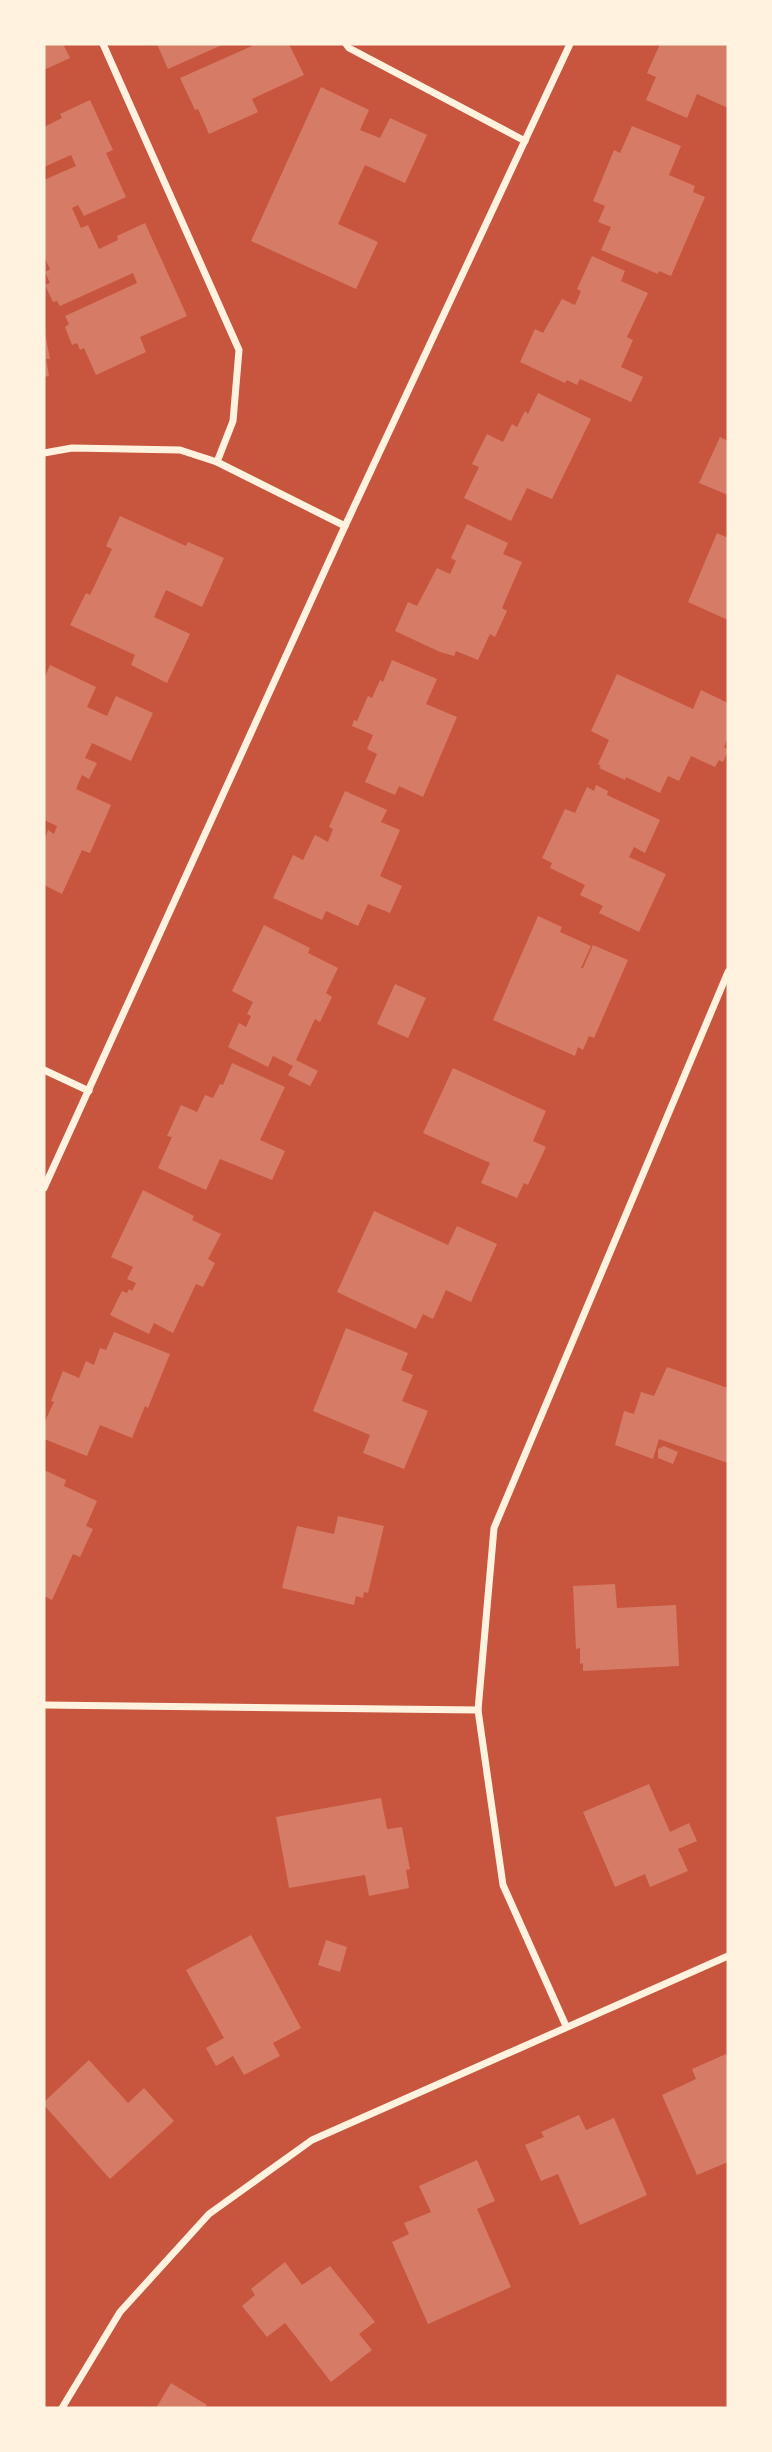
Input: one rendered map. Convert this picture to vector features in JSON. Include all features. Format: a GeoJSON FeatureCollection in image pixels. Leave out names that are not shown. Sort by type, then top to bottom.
{"type":"FeatureCollection","features":[{"type":"Feature","properties":{"kind":"street"},"geometry":{"type":"LineString","coordinates":[[103,44],[239,350],[233,421],[217,463]]}},
{"type":"Feature","properties":{"kind":"street"},"geometry":{"type":"LineString","coordinates":[[346,44],[525,141]]}},
{"type":"Feature","properties":{"kind":"street"},"geometry":{"type":"LineString","coordinates":[[44,1188],[345,526],[570,44]]}},
{"type":"Feature","properties":{"kind":"street"},"geometry":{"type":"LineString","coordinates":[[44,453],[72,448],[180,450],[217,463],[345,526]]}},
{"type":"Feature","properties":{"kind":"street"},"geometry":{"type":"LineString","coordinates":[[566,2026],[503,1885],[478,1710],[494,1528],[728,972]]}},
{"type":"Feature","properties":{"kind":"street"},"geometry":{"type":"LineString","coordinates":[[44,1070],[89,1091]]}},
{"type":"Feature","properties":{"kind":"street"},"geometry":{"type":"LineString","coordinates":[[44,1705],[478,1710]]}},
{"type":"Feature","properties":{"kind":"street"},"geometry":{"type":"LineString","coordinates":[[62,2408],[121,2312],[209,2214],[312,2140],[728,1956]]}},
{"type":"Feature","properties":{"kind":"building"},"geometry":{"type":"Polygon","coordinates":[[[44,44],[63,44],[70,58],[44,70],[44,44]]]}},
{"type":"Feature","properties":{"kind":"building"},"geometry":{"type":"Polygon","coordinates":[[[157,44],[224,44],[168,69],[157,44]]]}},
{"type":"Feature","properties":{"kind":"building"},"geometry":{"type":"Polygon","coordinates":[[[251,44],[289,44],[304,75],[252,99],[258,112],[209,134],[180,78],[252,46],[251,44]]]}},
{"type":"Feature","properties":{"kind":"building"},"geometry":{"type":"Polygon","coordinates":[[[660,44],[728,44],[728,108],[697,94],[687,118],[646,100],[656,77],[647,73],[660,44]]]}},
{"type":"Feature","properties":{"kind":"building"},"geometry":{"type":"Polygon","coordinates":[[[321,87],[369,110],[360,130],[380,138],[390,118],[427,135],[405,183],[365,165],[338,224],[378,242],[356,289],[251,241],[321,87]]]}},
{"type":"Feature","properties":{"kind":"building"},"geometry":{"type":"Polygon","coordinates":[[[90,100],[113,150],[106,153],[126,197],[84,216],[78,205],[72,208],[81,228],[88,225],[99,249],[118,240],[117,236],[145,223],[187,316],[140,337],[146,352],[96,375],[84,348],[80,350],[77,343],[72,345],[65,327],[69,324],[65,316],[137,283],[133,273],[60,306],[57,301],[53,302],[45,285],[50,283],[45,272],[50,269],[44,257],[44,180],[76,166],[71,155],[44,167],[44,127],[62,118],[60,114],[90,100]]]}},
{"type":"Feature","properties":{"kind":"building"},"geometry":{"type":"Polygon","coordinates":[[[632,126],[681,146],[669,175],[695,186],[693,192],[705,197],[671,276],[659,271],[658,274],[601,250],[611,227],[598,222],[605,206],[593,201],[614,150],[620,153],[632,126]]]}},
{"type":"Feature","properties":{"kind":"building"},"geometry":{"type":"Polygon","coordinates":[[[592,256],[625,271],[621,281],[648,293],[627,337],[633,340],[621,367],[643,377],[631,402],[580,379],[577,385],[567,380],[565,383],[520,362],[535,329],[543,333],[562,299],[575,305],[581,291],[577,289],[592,256]]]}},
{"type":"Feature","properties":{"kind":"building"},"geometry":{"type":"Polygon","coordinates":[[[44,328],[50,359],[46,359],[49,376],[44,377],[44,328]]]}},
{"type":"Feature","properties":{"kind":"building"},"geometry":{"type":"Polygon","coordinates":[[[538,393],[591,419],[552,499],[527,488],[511,521],[464,498],[479,467],[472,464],[487,434],[503,442],[512,424],[517,427],[525,411],[528,414],[538,393]]]}},
{"type":"Feature","properties":{"kind":"building"},"geometry":{"type":"Polygon","coordinates":[[[720,437],[728,441],[728,495],[699,483],[720,437]]]}},
{"type":"Feature","properties":{"kind":"building"},"geometry":{"type":"Polygon","coordinates":[[[120,516],[186,546],[188,542],[224,558],[202,607],[166,590],[154,617],[190,634],[167,683],[131,665],[135,655],[70,625],[86,593],[90,595],[112,549],[106,546],[120,516]]]}},
{"type":"Feature","properties":{"kind":"building"},"geometry":{"type":"Polygon","coordinates":[[[467,524],[508,543],[503,554],[522,562],[502,608],[507,611],[495,637],[490,634],[478,660],[456,651],[454,656],[440,652],[395,631],[408,602],[417,606],[437,568],[450,574],[456,561],[451,558],[467,524]]]}},
{"type":"Feature","properties":{"kind":"building"},"geometry":{"type":"Polygon","coordinates":[[[717,533],[728,538],[728,620],[688,602],[717,533]]]}},
{"type":"Feature","properties":{"kind":"building"},"geometry":{"type":"Polygon","coordinates":[[[392,660],[437,679],[426,704],[457,717],[423,797],[399,786],[395,795],[365,782],[377,754],[367,749],[373,735],[352,726],[368,696],[372,698],[380,680],[383,682],[392,660]]]}},
{"type":"Feature","properties":{"kind":"building"},"geometry":{"type":"Polygon","coordinates":[[[50,665],[96,687],[87,707],[107,716],[116,696],[153,713],[131,761],[92,743],[85,758],[97,763],[89,779],[82,775],[76,789],[111,805],[90,853],[82,850],[62,894],[44,885],[44,835],[46,836],[48,830],[54,834],[57,826],[44,820],[44,679],[50,665]]]}},
{"type":"Feature","properties":{"kind":"building"},"geometry":{"type":"Polygon","coordinates":[[[617,674],[693,709],[701,690],[728,703],[728,737],[724,747],[728,750],[723,762],[719,760],[715,767],[691,756],[679,781],[668,776],[660,793],[599,768],[601,766],[598,764],[609,740],[591,731],[617,674]]]}},
{"type":"Feature","properties":{"kind":"building"},"geometry":{"type":"Polygon","coordinates":[[[596,785],[608,791],[607,795],[660,820],[645,853],[634,847],[629,857],[666,874],[639,932],[599,913],[603,906],[580,895],[585,885],[550,868],[552,863],[542,858],[565,809],[575,813],[587,787],[594,791],[596,785]]]}},
{"type":"Feature","properties":{"kind":"building"},"geometry":{"type":"Polygon","coordinates":[[[345,791],[387,810],[381,822],[400,830],[380,876],[402,886],[390,913],[368,904],[358,926],[326,911],[322,920],[273,898],[293,855],[303,860],[315,835],[328,842],[333,829],[329,827],[345,791]]]}},
{"type":"Feature","properties":{"kind":"building"},"geometry":{"type":"Polygon","coordinates":[[[538,916],[562,927],[560,932],[591,946],[581,968],[593,945],[628,960],[594,1038],[589,1036],[583,1050],[578,1047],[575,1056],[493,1020],[538,916]]]}},
{"type":"Feature","properties":{"kind":"building"},"geometry":{"type":"Polygon","coordinates":[[[264,925],[310,948],[308,953],[338,968],[326,993],[332,997],[320,1022],[315,1019],[296,1060],[318,1071],[310,1086],[288,1075],[293,1066],[273,1056],[268,1067],[228,1047],[239,1023],[246,1027],[251,1016],[247,1014],[253,1002],[232,991],[264,925]]]}},
{"type":"Feature","properties":{"kind":"building"},"geometry":{"type":"Polygon","coordinates":[[[395,984],[426,998],[408,1038],[377,1024],[395,984]]]}},
{"type":"Feature","properties":{"kind":"building"},"geometry":{"type":"Polygon","coordinates":[[[232,1063],[285,1087],[260,1140],[285,1151],[272,1180],[220,1159],[206,1190],[158,1168],[172,1137],[167,1136],[181,1105],[197,1112],[205,1095],[213,1098],[220,1084],[223,1085],[232,1063]]]}},
{"type":"Feature","properties":{"kind":"building"},"geometry":{"type":"Polygon","coordinates":[[[453,1068],[546,1111],[533,1141],[546,1147],[528,1185],[524,1183],[517,1198],[481,1183],[490,1163],[423,1133],[453,1068]]]}},
{"type":"Feature","properties":{"kind":"building"},"geometry":{"type":"Polygon","coordinates":[[[143,1190],[194,1216],[192,1220],[221,1234],[208,1259],[215,1263],[203,1287],[196,1284],[173,1333],[154,1323],[149,1334],[110,1315],[122,1291],[132,1291],[136,1283],[127,1279],[133,1267],[111,1257],[143,1190]]]}},
{"type":"Feature","properties":{"kind":"building"},"geometry":{"type":"Polygon","coordinates":[[[374,1211],[448,1245],[457,1226],[497,1244],[471,1302],[446,1290],[433,1319],[423,1314],[416,1329],[337,1292],[374,1211]]]}},
{"type":"Feature","properties":{"kind":"building"},"geometry":{"type":"Polygon","coordinates":[[[346,1328],[408,1353],[401,1370],[413,1375],[402,1401],[428,1411],[404,1469],[363,1453],[370,1435],[313,1411],[346,1328]]]}},
{"type":"Feature","properties":{"kind":"building"},"geometry":{"type":"Polygon","coordinates":[[[114,1332],[170,1354],[148,1408],[145,1406],[132,1438],[100,1425],[87,1456],[44,1439],[44,1423],[54,1402],[51,1401],[63,1371],[79,1378],[86,1361],[94,1365],[100,1348],[106,1350],[114,1332]]]}},
{"type":"Feature","properties":{"kind":"building"},"geometry":{"type":"Polygon","coordinates":[[[667,1367],[728,1388],[728,1463],[659,1439],[653,1459],[615,1445],[624,1411],[634,1414],[641,1392],[654,1396],[667,1367]]]}},
{"type":"Feature","properties":{"kind":"building"},"geometry":{"type":"Polygon","coordinates":[[[664,1446],[678,1452],[673,1464],[658,1458],[658,1449],[664,1446]]]}},
{"type":"Feature","properties":{"kind":"building"},"geometry":{"type":"Polygon","coordinates":[[[44,1470],[66,1480],[64,1486],[97,1501],[86,1526],[93,1529],[80,1557],[73,1554],[52,1600],[44,1596],[44,1470]]]}},
{"type":"Feature","properties":{"kind":"building"},"geometry":{"type":"Polygon","coordinates":[[[338,1516],[384,1526],[368,1593],[364,1592],[363,1598],[356,1596],[354,1605],[282,1588],[297,1526],[334,1534],[338,1516]]]}},
{"type":"Feature","properties":{"kind":"building"},"geometry":{"type":"Polygon","coordinates":[[[615,1584],[617,1608],[676,1605],[679,1666],[583,1671],[580,1648],[576,1649],[573,1586],[615,1584]]]}},
{"type":"Feature","properties":{"kind":"building"},"geometry":{"type":"Polygon","coordinates":[[[649,1784],[670,1832],[689,1823],[697,1841],[678,1849],[688,1871],[650,1887],[645,1874],[615,1887],[583,1812],[649,1784]]]}},
{"type":"Feature","properties":{"kind":"building"},"geometry":{"type":"Polygon","coordinates":[[[381,1798],[387,1829],[402,1827],[410,1869],[406,1870],[409,1888],[369,1896],[365,1875],[289,1888],[276,1817],[381,1798]]]}},
{"type":"Feature","properties":{"kind":"building"},"geometry":{"type":"Polygon","coordinates":[[[251,1935],[301,2028],[273,2043],[280,2056],[244,2075],[233,2056],[216,2066],[206,2048],[224,2038],[186,1970],[251,1935]]]}},
{"type":"Feature","properties":{"kind":"building"},"geometry":{"type":"Polygon","coordinates":[[[326,1940],[347,1947],[340,1972],[318,1965],[326,1940]]]}},
{"type":"Feature","properties":{"kind":"building"},"geometry":{"type":"Polygon","coordinates":[[[726,2054],[728,2162],[697,2175],[662,2095],[696,2079],[692,2069],[726,2054]]]}},
{"type":"Feature","properties":{"kind":"building"},"geometry":{"type":"Polygon","coordinates":[[[89,2060],[128,2103],[144,2088],[174,2121],[110,2179],[44,2105],[44,2102],[89,2060]]]}},
{"type":"Feature","properties":{"kind":"building"},"geometry":{"type":"Polygon","coordinates":[[[579,2115],[586,2130],[614,2118],[647,2195],[580,2225],[558,2174],[541,2181],[525,2145],[544,2137],[541,2132],[579,2115]]]}},
{"type":"Feature","properties":{"kind":"building"},"geometry":{"type":"Polygon","coordinates":[[[477,2160],[495,2201],[477,2209],[511,2287],[428,2324],[392,2242],[409,2234],[404,2223],[431,2212],[419,2186],[477,2160]]]}},
{"type":"Feature","properties":{"kind":"building"},"geometry":{"type":"Polygon","coordinates":[[[285,2262],[302,2285],[330,2266],[375,2322],[359,2334],[372,2350],[331,2382],[285,2323],[267,2337],[242,2306],[255,2295],[251,2289],[285,2262]]]}},
{"type":"Feature","properties":{"kind":"building"},"geometry":{"type":"Polygon","coordinates":[[[171,2383],[207,2405],[205,2408],[156,2408],[171,2383]]]}}]}
